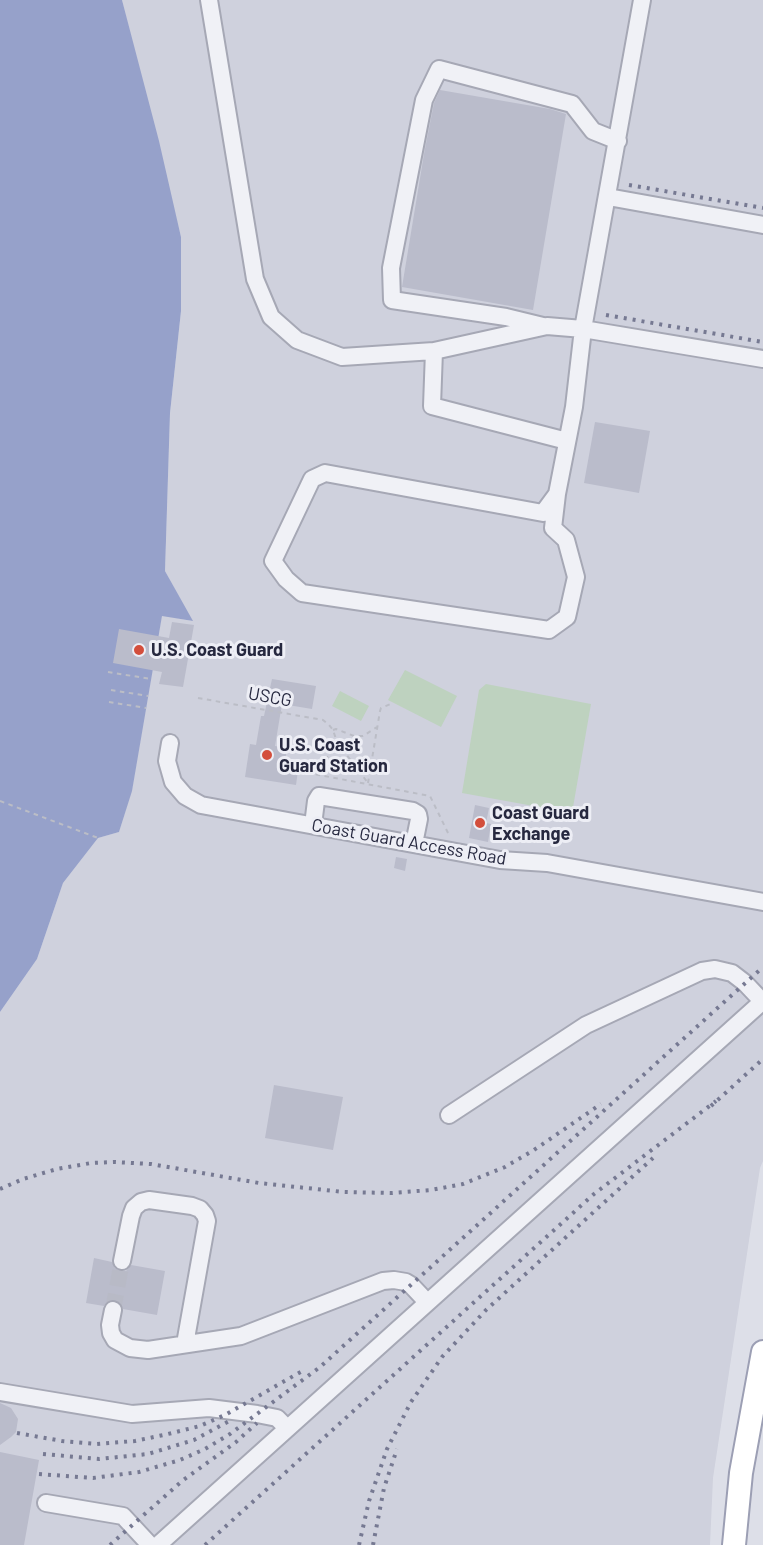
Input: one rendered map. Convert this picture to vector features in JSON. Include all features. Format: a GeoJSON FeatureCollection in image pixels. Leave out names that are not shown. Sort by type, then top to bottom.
{"type":"FeatureCollection","features":[{"type":"Feature","properties":{"kind":"main road"},"geometry":{"type":"LineString","coordinates":[[734,1545],[741,1473],[763,1352]]}},
{"type":"Feature","properties":{"kind":"street"},"geometry":{"type":"LineString","coordinates":[[209,0],[255,279],[271,317],[297,340],[342,357],[434,351],[546,326]]}},
{"type":"Feature","properties":{"kind":"street"},"geometry":{"type":"LineString","coordinates":[[557,494],[543,513],[325,473],[312,479],[273,561],[286,579],[302,593],[549,630],[567,617],[576,577],[566,540],[553,528],[557,494],[583,329],[642,0]]}},
{"type":"Feature","properties":{"kind":"street"},"geometry":{"type":"LineString","coordinates":[[618,141],[593,131],[572,104],[439,69],[424,100],[391,268],[393,300],[506,317],[546,326],[583,329],[763,358]]}},
{"type":"Feature","properties":{"kind":"street"},"geometry":{"type":"LineString","coordinates":[[608,197],[763,225]]}},
{"type":"Feature","properties":{"kind":"street"},"geometry":{"type":"LineString","coordinates":[[434,351],[432,406],[567,441]]}},
{"type":"Feature","properties":{"kind":"street","name":"Coast Guard Access Road"},"geometry":{"type":"LineString","coordinates":[[170,743],[167,761],[173,782],[185,796],[201,805],[500,860],[547,863],[763,902]]}},
{"type":"Feature","properties":{"kind":"street"},"geometry":{"type":"LineString","coordinates":[[313,825],[316,801],[319,796],[414,811],[418,814],[419,819],[414,844]]}},
{"type":"Feature","properties":{"kind":"street"},"geometry":{"type":"LineString","coordinates":[[158,1545],[763,1001],[732,974],[715,969],[702,971],[586,1025],[449,1115]]}},
{"type":"Feature","properties":{"kind":"street"},"geometry":{"type":"LineString","coordinates":[[122,1261],[131,1216],[141,1202],[149,1200],[192,1206],[200,1209],[205,1215],[207,1221],[184,1344]]}},
{"type":"Feature","properties":{"kind":"street"},"geometry":{"type":"LineString","coordinates":[[113,1310],[110,1325],[115,1340],[138,1350],[148,1350],[241,1336],[382,1281],[394,1280],[411,1285],[427,1302]]}},
{"type":"Feature","properties":{"kind":"street"},"geometry":{"type":"LineString","coordinates":[[0,1392],[132,1414],[209,1408],[257,1414],[276,1418],[287,1428]]}},
{"type":"Feature","properties":{"kind":"street"},"geometry":{"type":"LineString","coordinates":[[46,1503],[123,1516],[150,1545]]}},
{"type":"Feature","properties":{"kind":"path"},"geometry":{"type":"LineString","coordinates":[[108,672],[151,679]]}},
{"type":"Feature","properties":{"kind":"path"},"geometry":{"type":"LineString","coordinates":[[111,690],[148,696]]}},
{"type":"Feature","properties":{"kind":"path","name":"USCG"},"geometry":{"type":"LineString","coordinates":[[198,698],[323,720],[333,730],[354,736],[369,734],[378,726]]}},
{"type":"Feature","properties":{"kind":"path"},"geometry":{"type":"LineString","coordinates":[[110,702],[146,708]]}},
{"type":"Feature","properties":{"kind":"path"},"geometry":{"type":"LineString","coordinates":[[368,783],[381,708],[393,703]]}},
{"type":"Feature","properties":{"kind":"path"},"geometry":{"type":"LineString","coordinates":[[333,730],[337,742],[368,783]]}},
{"type":"Feature","properties":{"kind":"path"},"geometry":{"type":"LineString","coordinates":[[299,763],[316,764],[323,761],[330,755],[337,742]]}},
{"type":"Feature","properties":{"kind":"path"},"geometry":{"type":"LineString","coordinates":[[298,771],[430,796],[451,840]]}},
{"type":"Feature","properties":{"kind":"path"},"geometry":{"type":"LineString","coordinates":[[0,801],[98,838]]}},
{"type":"Feature","properties":{"kind":"shaded area"},"geometry":{"type":"Polygon","coordinates":[[[122,0],[763,0],[763,1161],[760,1168],[713,1478],[710,1545],[0,1545],[0,1012],[37,959],[63,883],[98,838],[119,832],[132,789],[162,615],[192,621],[165,571],[170,413],[181,311],[181,237],[122,0]]]}},
{"type":"Feature","properties":{"kind":"green space"},"geometry":{"type":"Polygon","coordinates":[[[405,670],[457,696],[441,727],[388,700],[405,670]]]}},
{"type":"Feature","properties":{"kind":"green space"},"geometry":{"type":"Polygon","coordinates":[[[486,684],[591,704],[572,813],[462,793],[479,690],[486,684]]]}},
{"type":"Feature","properties":{"kind":"green space"},"geometry":{"type":"Polygon","coordinates":[[[340,691],[369,706],[361,721],[332,706],[340,691]]]}},
{"type":"Feature","properties":{"kind":"water"},"geometry":{"type":"Polygon","coordinates":[[[0,0],[122,0],[159,141],[181,237],[181,311],[170,413],[165,571],[193,621],[162,616],[132,791],[119,832],[98,838],[63,883],[37,959],[0,1012],[0,0]]]}},
{"type":"Feature","properties":{"kind":"building"},"geometry":{"type":"Polygon","coordinates":[[[440,90],[550,109],[566,114],[533,310],[402,287],[424,154],[434,103],[440,90]]]}},
{"type":"Feature","properties":{"kind":"building"},"geometry":{"type":"Polygon","coordinates":[[[595,422],[650,431],[639,493],[584,483],[595,422]]]}},
{"type":"Feature","properties":{"kind":"building"},"geometry":{"type":"Polygon","coordinates":[[[172,622],[194,625],[183,687],[159,684],[162,672],[113,663],[119,629],[169,638],[172,622]]]}},
{"type":"Feature","properties":{"kind":"building","name":"U.S. Coast Guard Station"},"geometry":{"type":"Polygon","coordinates":[[[272,679],[316,686],[312,709],[282,704],[275,746],[287,748],[285,761],[299,763],[296,785],[245,777],[250,744],[256,745],[261,716],[264,716],[272,679]]]}},
{"type":"Feature","properties":{"kind":"building","name":"Coast Guard Exchange"},"geometry":{"type":"Polygon","coordinates":[[[475,805],[489,808],[486,823],[491,824],[488,842],[469,838],[475,805]]]}},
{"type":"Feature","properties":{"kind":"building"},"geometry":{"type":"Polygon","coordinates":[[[396,857],[407,859],[405,871],[394,868],[396,857]]]}},
{"type":"Feature","properties":{"kind":"building"},"geometry":{"type":"Polygon","coordinates":[[[274,1085],[343,1097],[333,1150],[265,1138],[274,1085]]]}},
{"type":"Feature","properties":{"kind":"building"},"geometry":{"type":"Polygon","coordinates":[[[94,1258],[112,1262],[115,1268],[121,1271],[126,1271],[131,1265],[165,1271],[157,1315],[123,1309],[120,1303],[114,1300],[109,1300],[104,1306],[86,1303],[94,1258]]]}},
{"type":"Feature","properties":{"kind":"building"},"geometry":{"type":"Polygon","coordinates":[[[0,1403],[11,1408],[18,1419],[16,1432],[0,1445],[0,1403]]]}},
{"type":"Feature","properties":{"kind":"building"},"geometry":{"type":"Polygon","coordinates":[[[0,1452],[39,1460],[24,1545],[0,1545],[0,1452]]]}},
{"type":"Feature","properties":{"kind":"tunnel"},"geometry":{"type":"LineString","coordinates":[[113,1310],[122,1261]]}},
{"type":"Feature","properties":{"kind":"railway"},"geometry":{"type":"LineString","coordinates":[[629,185],[763,208]]}},
{"type":"Feature","properties":{"kind":"railway"},"geometry":{"type":"LineString","coordinates":[[606,315],[763,342]]}},
{"type":"Feature","properties":{"kind":"railway"},"geometry":{"type":"LineString","coordinates":[[39,1474],[93,1478],[139,1472],[180,1460],[230,1434],[320,1367],[763,967]]}},
{"type":"Feature","properties":{"kind":"railway"},"geometry":{"type":"LineString","coordinates":[[711,1106],[763,1059]]}},
{"type":"Feature","properties":{"kind":"railway"},"geometry":{"type":"LineString","coordinates":[[205,1545],[594,1194],[716,1101]]}},
{"type":"Feature","properties":{"kind":"railway"},"geometry":{"type":"LineString","coordinates":[[0,1189],[23,1179],[57,1169],[91,1163],[115,1162],[151,1164],[259,1183],[344,1192],[392,1193],[431,1190],[463,1184],[505,1167],[601,1104]]}},
{"type":"Feature","properties":{"kind":"railway"},"geometry":{"type":"LineString","coordinates":[[359,1545],[369,1501],[387,1449],[411,1402],[442,1357],[486,1310],[653,1158]]}},
{"type":"Feature","properties":{"kind":"railway"},"geometry":{"type":"LineString","coordinates":[[17,1433],[97,1444],[135,1441],[168,1434],[200,1426],[225,1415],[304,1370]]}},
{"type":"Feature","properties":{"kind":"railway"},"geometry":{"type":"LineString","coordinates":[[43,1454],[99,1459],[148,1454],[194,1440],[233,1419]]}},
{"type":"Feature","properties":{"kind":"railway"},"geometry":{"type":"LineString","coordinates":[[110,1545],[182,1481],[236,1442],[257,1423]]}},
{"type":"Feature","properties":{"kind":"railway"},"geometry":{"type":"LineString","coordinates":[[373,1545],[384,1488],[397,1449]]}},
{"type":"Feature","properties":{"kind":"place","name":"U.S. Coast Guard"},"geometry":{"type":"Point","coordinates":[139,650]}},
{"type":"Feature","properties":{"kind":"place","name":"U.S. Coast Guard Station"},"geometry":{"type":"Point","coordinates":[267,755]}},
{"type":"Feature","properties":{"kind":"place","name":"Coast Guard Exchange"},"geometry":{"type":"Point","coordinates":[480,823]}}]}
